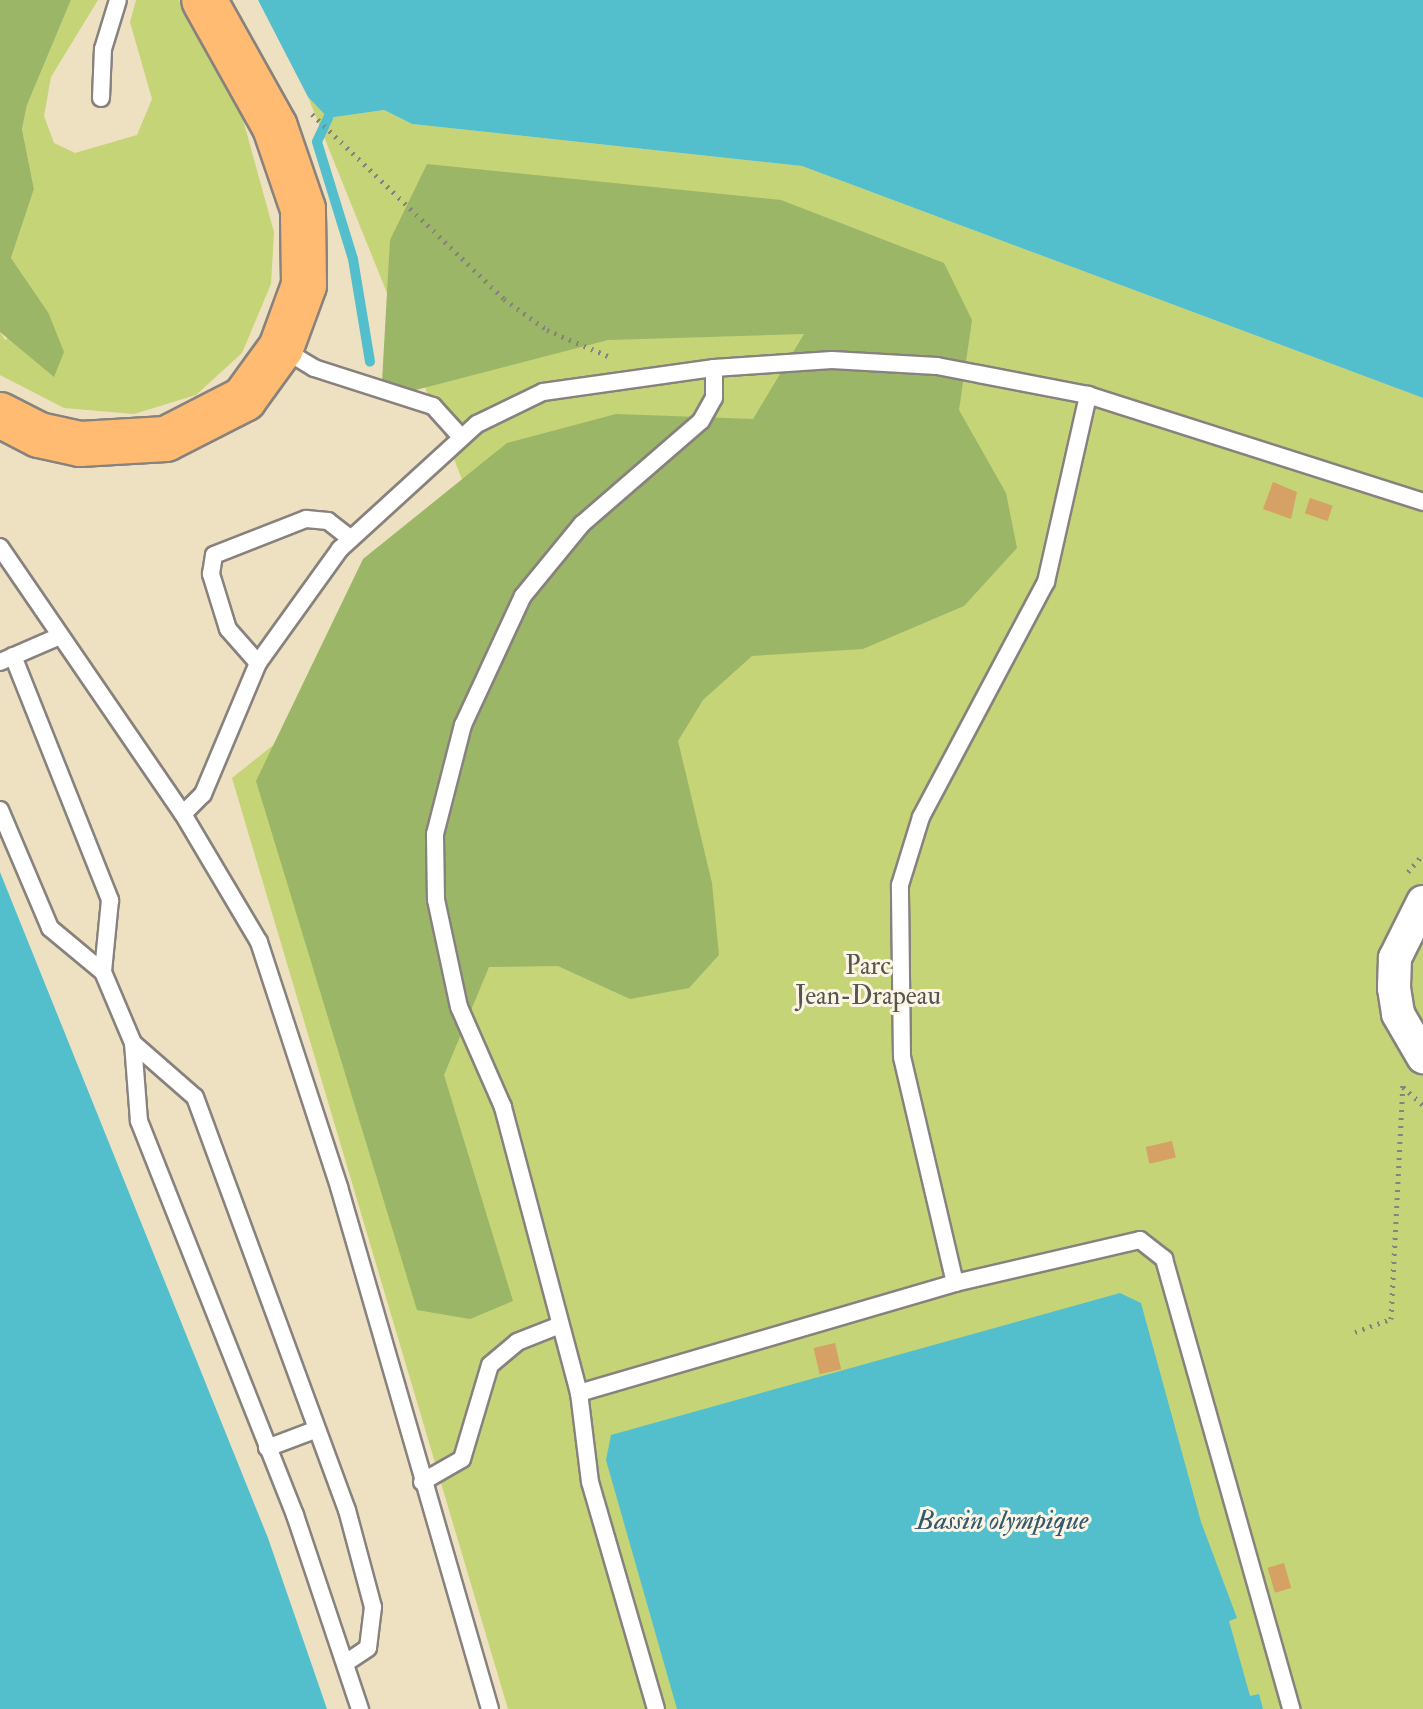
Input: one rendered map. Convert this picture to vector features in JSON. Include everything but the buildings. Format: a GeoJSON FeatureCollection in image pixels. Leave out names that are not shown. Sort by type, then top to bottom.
{"type":"FeatureCollection","features":[{"type":"Feature","properties":{"kind":"main road"},"geometry":{"type":"LineString","coordinates":[[0,415],[39,435],[80,444],[166,439],[244,399],[281,348],[304,285],[303,209],[275,127],[204,0]]}},
{"type":"Feature","properties":{"kind":"street"},"geometry":{"type":"LineString","coordinates":[[1423,902],[1395,958],[1394,988],[1405,1028],[1423,1057]]}},
{"type":"Feature","properties":{"kind":"lane"},"geometry":{"type":"LineString","coordinates":[[101,98],[103,49],[118,0]]}},
{"type":"Feature","properties":{"kind":"lane"},"geometry":{"type":"LineString","coordinates":[[281,348],[314,368],[433,406],[461,437]]}},
{"type":"Feature","properties":{"kind":"lane"},"geometry":{"type":"LineString","coordinates":[[183,814],[203,794],[258,663],[351,539],[461,437],[497,409],[543,392],[714,368],[832,360],[937,366],[1088,395],[1423,502]]}},
{"type":"Feature","properties":{"kind":"lane"},"geometry":{"type":"LineString","coordinates":[[656,1709],[587,1469],[579,1393],[503,1107],[455,992],[436,900],[435,834],[463,725],[523,596],[582,524],[701,421],[714,398],[714,368]]}},
{"type":"Feature","properties":{"kind":"lane"},"geometry":{"type":"LineString","coordinates":[[955,1283],[902,1057],[900,885],[921,817],[1046,582],[1088,395]]}},
{"type":"Feature","properties":{"kind":"lane"},"geometry":{"type":"LineString","coordinates":[[258,663],[228,629],[211,574],[214,555],[306,519],[328,521],[351,539]]}},
{"type":"Feature","properties":{"kind":"lane"},"geometry":{"type":"LineString","coordinates":[[0,547],[183,814],[273,976],[490,1709]]}},
{"type":"Feature","properties":{"kind":"lane"},"geometry":{"type":"LineString","coordinates":[[60,636],[6,659],[110,900],[103,972]]}},
{"type":"Feature","properties":{"kind":"lane"},"geometry":{"type":"LineString","coordinates":[[0,810],[50,928],[103,972],[133,1043],[139,1121],[267,1448],[347,1662],[360,1709]]}},
{"type":"Feature","properties":{"kind":"lane"},"geometry":{"type":"LineString","coordinates":[[133,1043],[195,1097],[370,1584],[372,1635],[363,1654],[347,1662]]}},
{"type":"Feature","properties":{"kind":"lane"},"geometry":{"type":"LineString","coordinates":[[579,1393],[955,1283],[1140,1240],[1164,1259],[1291,1709]]}},
{"type":"Feature","properties":{"kind":"lane"},"geometry":{"type":"LineString","coordinates":[[422,1482],[462,1459],[490,1365],[517,1342],[560,1325]]}},
{"type":"Feature","properties":{"kind":"lane"},"geometry":{"type":"LineString","coordinates":[[267,1448],[315,1430]]}},
{"type":"Feature","properties":{"kind":"path"},"geometry":{"type":"LineString","coordinates":[[369,170],[504,299],[588,349]]}},
{"type":"Feature","properties":{"kind":"path"},"geometry":{"type":"LineString","coordinates":[[1355,1332],[1391,1319],[1405,1028]]}},
{"type":"Feature","properties":{"kind":"green space"},"geometry":{"type":"Polygon","coordinates":[[[0,0],[71,0],[27,105],[22,129],[34,189],[11,258],[48,312],[64,352],[54,377],[0,332],[0,0]]]}},
{"type":"Feature","properties":{"kind":"green space"},"geometry":{"type":"Polygon","coordinates":[[[71,0],[98,0],[51,77],[44,116],[54,143],[75,153],[137,135],[152,99],[130,22],[136,0],[179,0],[242,116],[274,232],[271,284],[242,353],[196,395],[134,414],[64,408],[0,375],[0,332],[5,340],[48,312],[11,258],[34,189],[22,129],[27,105],[71,0]]]}},
{"type":"Feature","properties":{"kind":"green space","name":"Parc Jean-Drapeau"},"geometry":{"type":"Polygon","coordinates":[[[308,97],[328,118],[384,110],[412,124],[802,166],[1423,398],[1423,1709],[508,1709],[232,778],[497,566],[308,97]]]}},
{"type":"Feature","properties":{"kind":"green space"},"geometry":{"type":"Polygon","coordinates":[[[427,164],[781,200],[944,263],[972,320],[959,410],[1006,493],[1017,548],[964,606],[863,649],[752,656],[703,700],[678,741],[712,883],[719,955],[689,988],[630,999],[558,966],[489,967],[444,1075],[513,1301],[470,1319],[417,1310],[256,781],[363,559],[507,443],[616,414],[753,419],[804,334],[608,340],[381,399],[390,240],[427,164]]]}},
{"type":"Feature","properties":{"kind":"water"},"geometry":{"type":"Polygon","coordinates":[[[258,0],[1423,0],[1423,398],[802,166],[412,124],[384,110],[328,118],[308,97],[258,0]]]}},
{"type":"Feature","properties":{"kind":"water"},"geometry":{"type":"Polygon","coordinates":[[[0,872],[268,1538],[327,1709],[0,1709],[0,872]]]}},
{"type":"Feature","properties":{"kind":"water","name":"Bassin olympique"},"geometry":{"type":"Polygon","coordinates":[[[1120,1293],[1141,1303],[1201,1522],[1237,1618],[1229,1621],[1250,1696],[1259,1694],[1263,1709],[677,1709],[606,1460],[611,1435],[1120,1293]]]}},
{"type":"Feature","properties":{"kind":"waterway"},"geometry":{"type":"LineString","coordinates":[[328,118],[317,142],[353,259],[370,362]]}}]}
